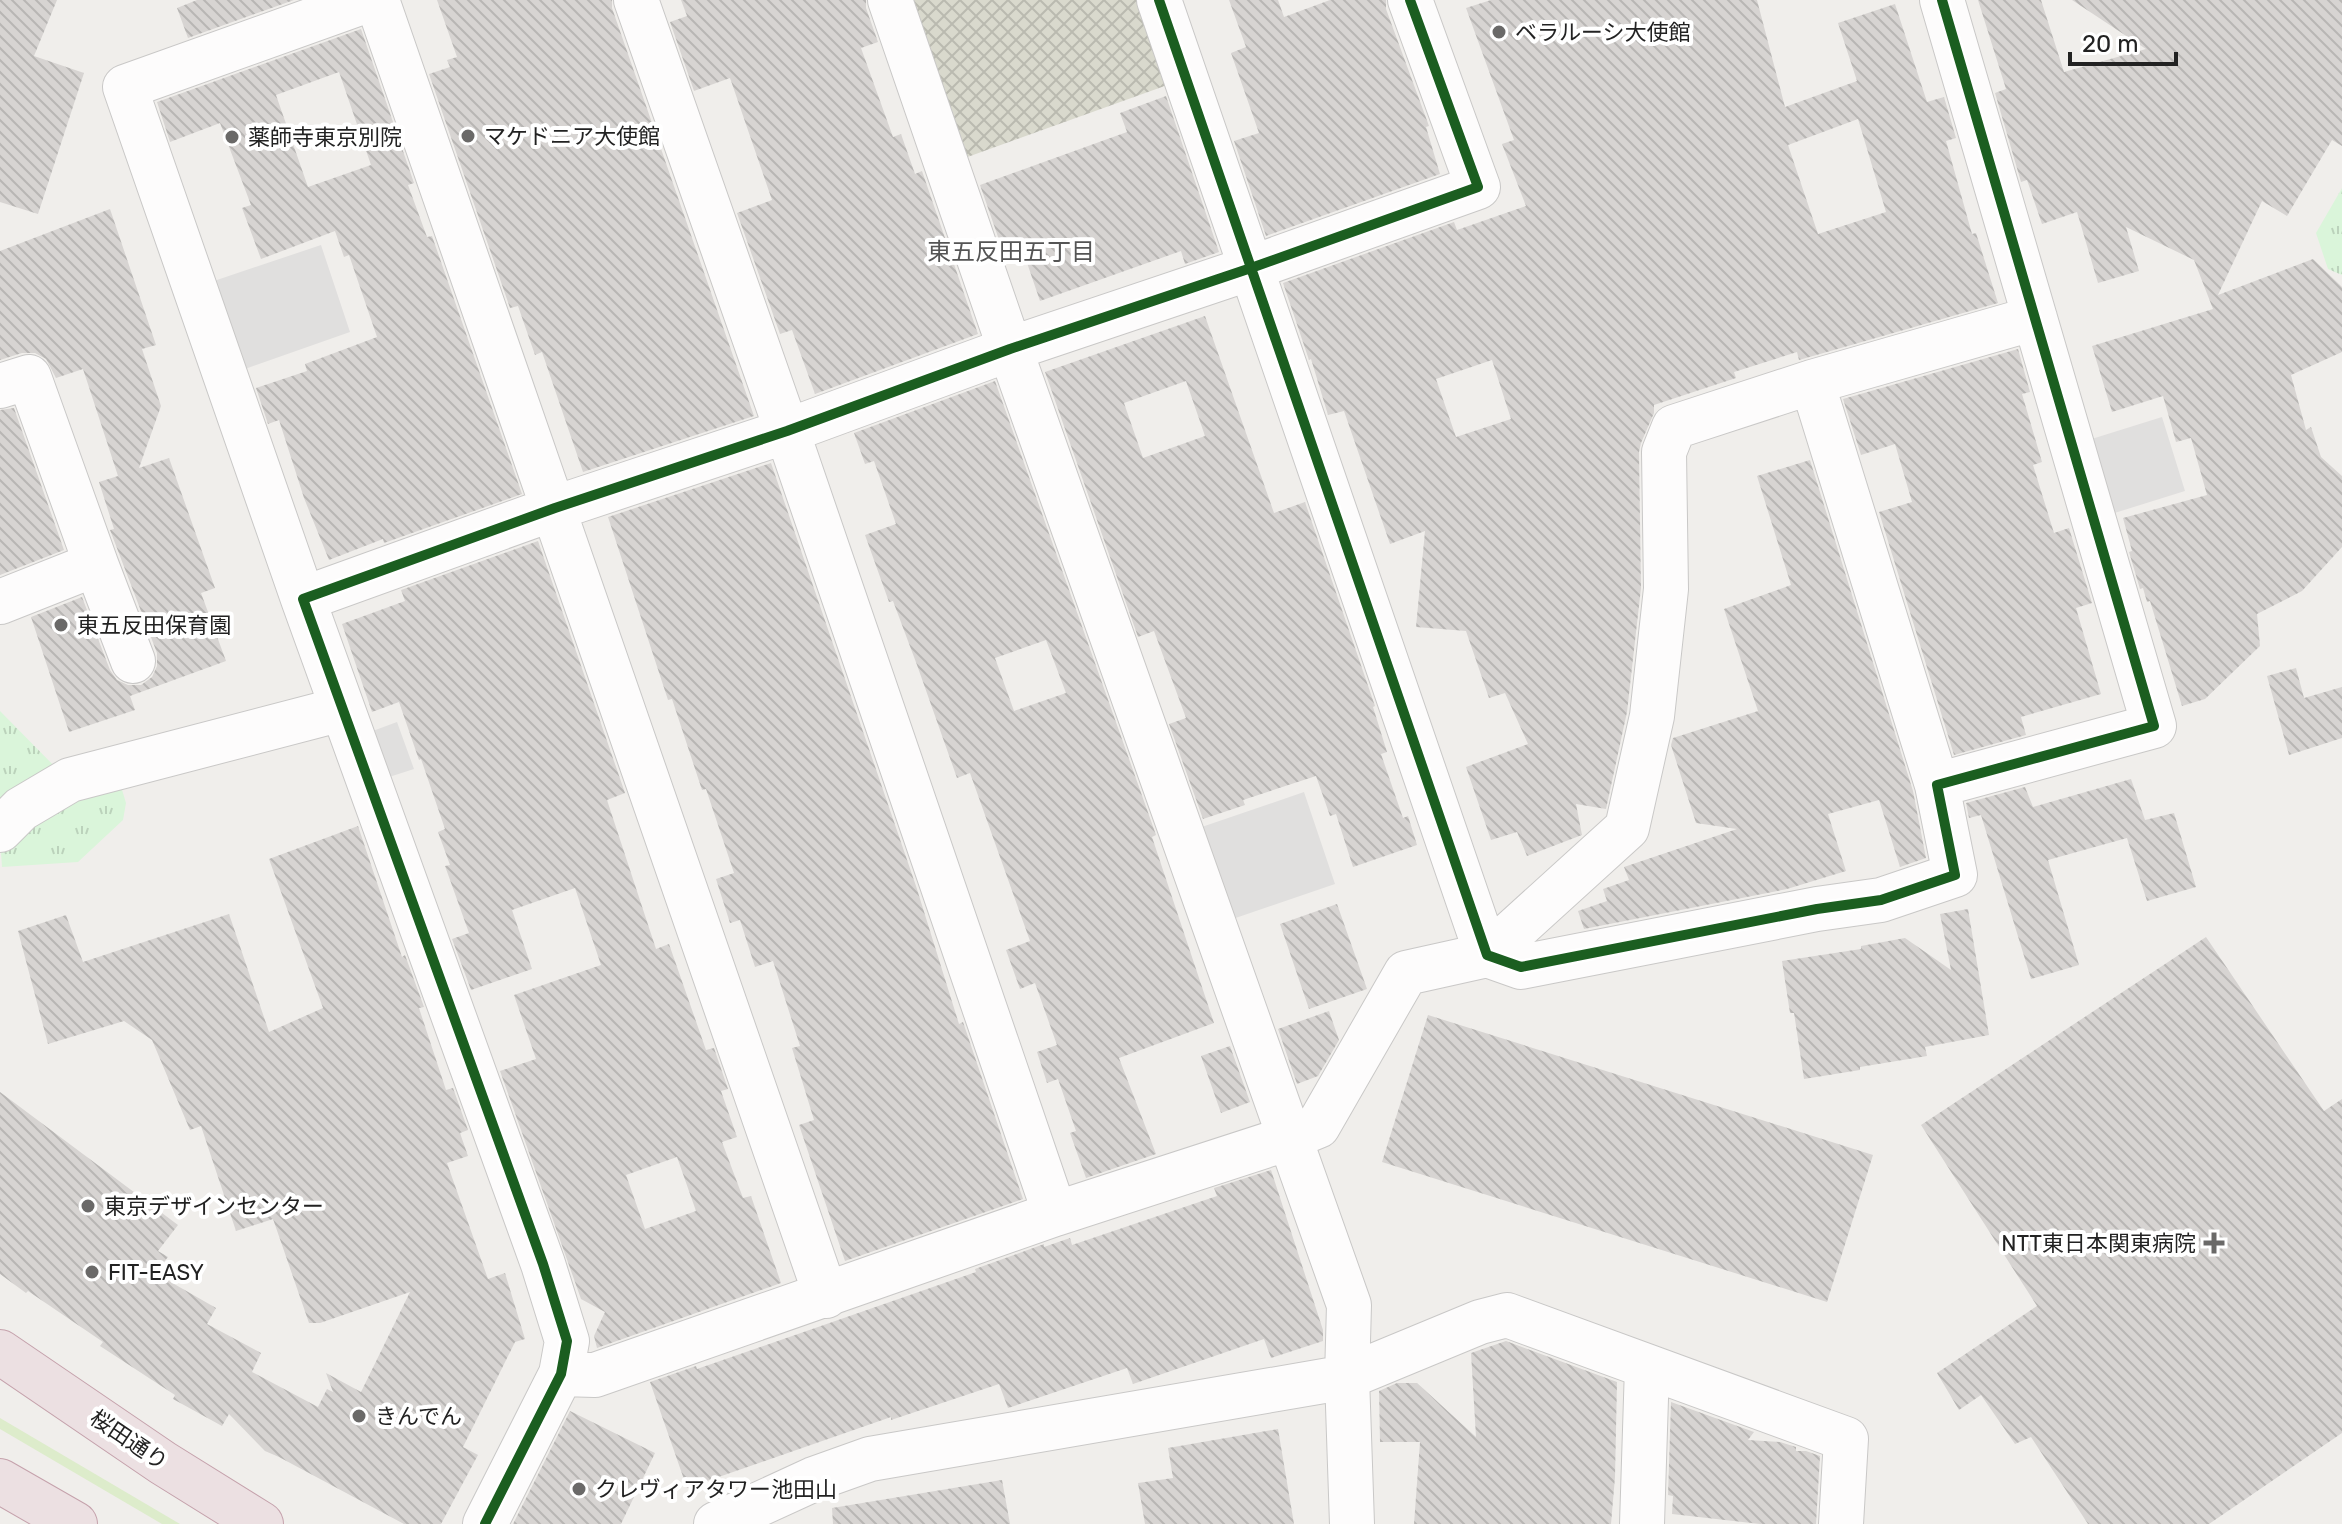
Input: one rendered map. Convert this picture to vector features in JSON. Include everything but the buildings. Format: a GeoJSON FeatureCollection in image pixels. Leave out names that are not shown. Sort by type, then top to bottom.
{"type":"FeatureCollection","features":[{"type":"Feature","properties":{"kind":"highway","name":"桜田通り"},"geometry":{"type":"LineString","coordinates":[[0,1352],[163,1463],[261,1524]]}},
{"type":"Feature","properties":{"kind":"highway"},"geometry":{"type":"LineString","coordinates":[[0,1481],[75,1524]]}},
{"type":"Feature","properties":{"kind":"street"},"geometry":{"type":"LineString","coordinates":[[368,0],[125,87],[342,709],[543,1264],[567,1341],[561,1374],[485,1524]]}},
{"type":"Feature","properties":{"kind":"street"},"geometry":{"type":"LineString","coordinates":[[377,0],[826,1296]]}},
{"type":"Feature","properties":{"kind":"street"},"geometry":{"type":"LineString","coordinates":[[636,0],[1055,1214]]}},
{"type":"Feature","properties":{"kind":"street"},"geometry":{"type":"LineString","coordinates":[[890,0],[1010,349],[1349,1305],[1347,1377],[1352,1524]]}},
{"type":"Feature","properties":{"kind":"street"},"geometry":{"type":"LineString","coordinates":[[1159,0],[1487,955]]}},
{"type":"Feature","properties":{"kind":"street"},"geometry":{"type":"LineString","coordinates":[[1937,785],[2154,726],[1942,0]]}},
{"type":"Feature","properties":{"kind":"street"},"geometry":{"type":"LineString","coordinates":[[303,599],[555,508],[787,431],[1010,349],[1478,187],[1421,3]]}},
{"type":"Feature","properties":{"kind":"street"},"geometry":{"type":"LineString","coordinates":[[561,1374],[595,1375],[1055,1214],[1318,1126],[1406,973],[1487,955],[1627,828],[1652,716],[1666,589],[1664,452],[1674,427],[1812,382],[2035,318]]}},
{"type":"Feature","properties":{"kind":"street"},"geometry":{"type":"LineString","coordinates":[[0,386],[29,377],[133,661]]}},
{"type":"Feature","properties":{"kind":"street"},"geometry":{"type":"LineString","coordinates":[[1487,955],[1521,967],[1817,909],[1881,900],[1955,875],[1937,785],[1812,382]]}},
{"type":"Feature","properties":{"kind":"street"},"geometry":{"type":"LineString","coordinates":[[0,602],[96,564]]}},
{"type":"Feature","properties":{"kind":"street"},"geometry":{"type":"LineString","coordinates":[[0,830],[21,809],[70,780],[342,709]]}},
{"type":"Feature","properties":{"kind":"street"},"geometry":{"type":"LineString","coordinates":[[716,1524],[814,1479],[870,1459],[1347,1377],[1480,1322],[1507,1315],[1846,1439],[1841,1524]]}},
{"type":"Feature","properties":{"kind":"street"},"geometry":{"type":"LineString","coordinates":[[1642,1524],[1647,1367]]}},
{"type":"Feature","properties":{"kind":"shaded area"},"geometry":{"type":"Polygon","coordinates":[[[906,0],[1143,0],[1173,83],[962,159],[906,0]]]}},
{"type":"Feature","properties":{"kind":"shaded area"},"geometry":{"type":"Polygon","coordinates":[[[321,245],[350,332],[245,369],[211,282],[321,245]]]}},
{"type":"Feature","properties":{"kind":"shaded area"},"geometry":{"type":"Polygon","coordinates":[[[2162,417],[2185,491],[2105,516],[2082,442],[2162,417]]]}},
{"type":"Feature","properties":{"kind":"shaded area"},"geometry":{"type":"Polygon","coordinates":[[[397,722],[414,769],[386,778],[370,732],[397,722]]]}},
{"type":"Feature","properties":{"kind":"shaded area"},"geometry":{"type":"Polygon","coordinates":[[[1304,792],[1335,884],[1221,923],[1190,831],[1304,792]]]}},
{"type":"Feature","properties":{"kind":"green space"},"geometry":{"type":"Polygon","coordinates":[[[2342,188],[2342,275],[2328,269],[2316,233],[2342,188]]]}},
{"type":"Feature","properties":{"kind":"green space"},"geometry":{"type":"Polygon","coordinates":[[[0,711],[65,777],[0,822],[0,711]]]}},
{"type":"Feature","properties":{"kind":"green space"},"geometry":{"type":"Polygon","coordinates":[[[117,773],[126,803],[123,820],[78,862],[2,867],[0,838],[117,773]]]}},
{"type":"Feature","properties":{"kind":"green space"},"geometry":{"type":"Polygon","coordinates":[[[0,1418],[180,1524],[162,1524],[0,1429],[0,1418]]]}},
{"type":"Feature","properties":{"kind":"cycle path"},"geometry":{"type":"LineString","coordinates":[[1159,0],[1487,955],[1521,967],[1817,909],[1881,900],[1955,875],[1937,785],[2154,726],[1942,0]]}},
{"type":"Feature","properties":{"kind":"cycle path"},"geometry":{"type":"LineString","coordinates":[[485,1524],[561,1374],[567,1341],[543,1264],[303,599],[555,508],[787,431],[1010,349],[1478,187],[1410,0]]}},
{"type":"Feature","properties":{"kind":"place","name":"ベラルーシ大使館"},"geometry":{"type":"Point","coordinates":[1499,32]}},
{"type":"Feature","properties":{"kind":"place","name":"マケドニア大使館"},"geometry":{"type":"Point","coordinates":[468,136]}},
{"type":"Feature","properties":{"kind":"place","name":"薬師寺東京別院"},"geometry":{"type":"Point","coordinates":[232,137]}},
{"type":"Feature","properties":{"kind":"place","name":"東五反田保育園"},"geometry":{"type":"Point","coordinates":[61,625]}},
{"type":"Feature","properties":{"kind":"place","name":"東京デザインセンター"},"geometry":{"type":"Point","coordinates":[88,1206]}},
{"type":"Feature","properties":{"kind":"place","name":"NTT東日本関東病院"},"geometry":{"type":"Point","coordinates":[2214,1243]}},
{"type":"Feature","properties":{"kind":"place","name":"FIT-EASY"},"geometry":{"type":"Point","coordinates":[92,1272]}},
{"type":"Feature","properties":{"kind":"place","name":"きんでん"},"geometry":{"type":"Point","coordinates":[359,1416]}},
{"type":"Feature","properties":{"kind":"place","name":"クレヴィアタワー池田山"},"geometry":{"type":"Point","coordinates":[579,1489]}},
{"type":"Feature","properties":{"kind":"district","name":"東五反田五丁目"},"geometry":{"type":"Point","coordinates":[1011,252]}}]}
